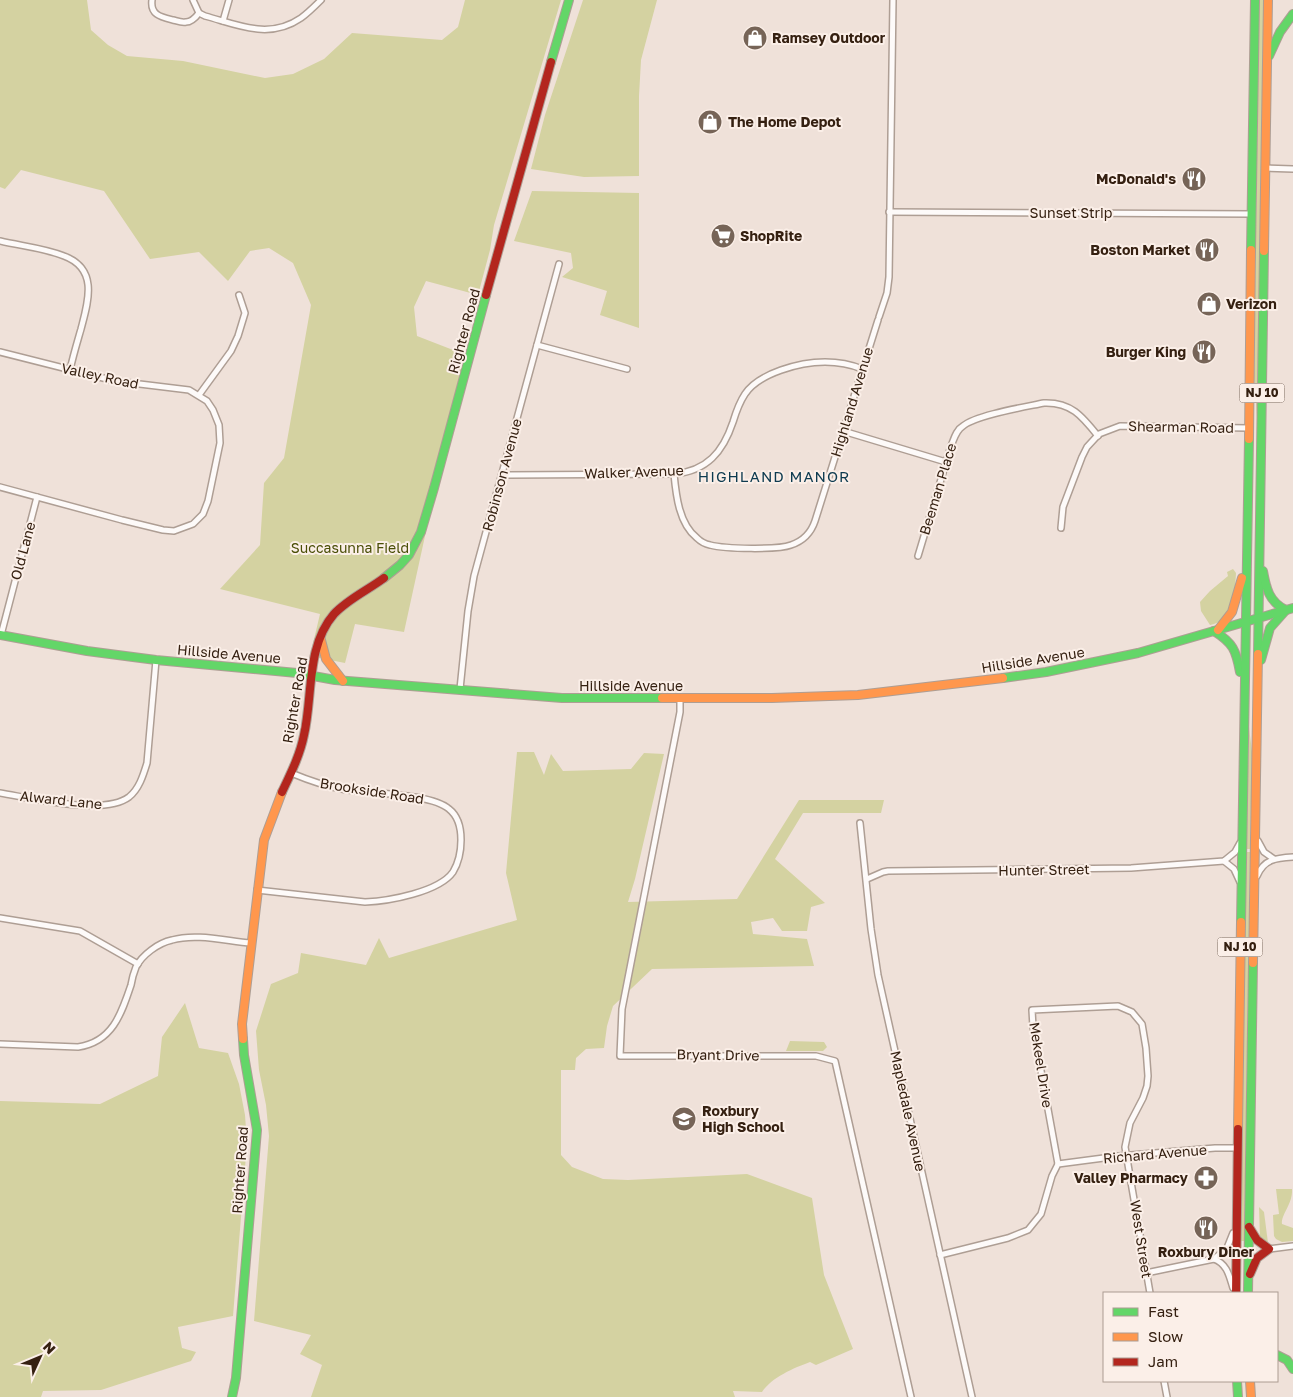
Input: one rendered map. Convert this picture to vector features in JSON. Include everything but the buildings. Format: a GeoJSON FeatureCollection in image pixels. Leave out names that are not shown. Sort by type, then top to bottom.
{"type":"FeatureCollection","features":[{"type":"Feature","properties":{"kind":"main road","name":"Righter Road"},"geometry":{"type":"LineString","coordinates":[[232,1397],[236,1378],[258,1130],[242,1039],[242,1024],[257,890],[267,827],[291,773],[304,736],[316,651],[329,620],[339,610],[403,564],[412,552],[419,537],[569,0]]}},
{"type":"Feature","properties":{"kind":"main road","name":"NJ 10"},"geometry":{"type":"LineString","coordinates":[[1235,1292],[1255,0]]}},
{"type":"Feature","properties":{"kind":"main road","name":"NJ 10"},"geometry":{"type":"LineString","coordinates":[[1248,1290],[1268,0]]}},
{"type":"Feature","properties":{"kind":"main road"},"geometry":{"type":"LineString","coordinates":[[1267,62],[1280,32],[1293,14]]}},
{"type":"Feature","properties":{"kind":"main road"},"geometry":{"type":"LineString","coordinates":[[1256,683],[1270,628],[1289,609],[1278,606],[1269,596],[1259,556]]}},
{"type":"Feature","properties":{"kind":"main road"},"geometry":{"type":"LineString","coordinates":[[1244,694],[1234,648],[1228,639],[1216,630],[1228,619],[1234,609],[1246,565]]}},
{"type":"Feature","properties":{"kind":"main road","name":"Hillside Avenue"},"geometry":{"type":"LineString","coordinates":[[0,635],[87,651],[156,660],[297,673],[343,681],[562,698],[778,698],[858,695],[1046,672],[1147,651],[1289,609]]}},
{"type":"Feature","properties":{"kind":"main road"},"geometry":{"type":"LineString","coordinates":[[321,638],[326,659],[343,681]]}},
{"type":"Feature","properties":{"kind":"main road"},"geometry":{"type":"LineString","coordinates":[[1248,1221],[1254,1237],[1269,1249],[1254,1262],[1248,1290]]}},
{"type":"Feature","properties":{"kind":"main road"},"geometry":{"type":"LineString","coordinates":[[1278,1355],[1288,1360],[1293,1369]]}},
{"type":"Feature","properties":{"kind":"main road"},"geometry":{"type":"LineString","coordinates":[[1237,1382],[1238,1397]]}},
{"type":"Feature","properties":{"kind":"main road"},"geometry":{"type":"LineString","coordinates":[[1250,1382],[1251,1395]]}},
{"type":"Feature","properties":{"kind":"street"},"geometry":{"type":"LineString","coordinates":[[152,0],[152,9],[160,17],[186,22],[192,20],[199,13]]}},
{"type":"Feature","properties":{"kind":"street"},"geometry":{"type":"LineString","coordinates":[[193,0],[199,13],[205,16],[265,30],[279,28],[302,17],[322,0]]}},
{"type":"Feature","properties":{"kind":"street"},"geometry":{"type":"LineString","coordinates":[[223,21],[229,0]]}},
{"type":"Feature","properties":{"kind":"street","name":"Highland Avenue"},"geometry":{"type":"LineString","coordinates":[[674,474],[675,487],[683,517],[689,531],[702,542],[718,546],[770,548],[789,546],[804,538],[813,528],[889,282],[893,0]]}},
{"type":"Feature","properties":{"kind":"street"},"geometry":{"type":"LineString","coordinates":[[1265,168],[1293,169]]}},
{"type":"Feature","properties":{"kind":"street","name":"Sunset Strip"},"geometry":{"type":"LineString","coordinates":[[889,212],[1252,214]]}},
{"type":"Feature","properties":{"kind":"street"},"geometry":{"type":"LineString","coordinates":[[0,241],[64,256],[78,265],[84,272],[88,281],[89,299],[70,370]]}},
{"type":"Feature","properties":{"kind":"street","name":"Robinson Avenue"},"geometry":{"type":"LineString","coordinates":[[460,689],[468,611],[474,576],[559,264]]}},
{"type":"Feature","properties":{"kind":"street"},"geometry":{"type":"LineString","coordinates":[[0,487],[163,530],[174,530],[193,524],[203,514],[208,501],[220,443],[220,425],[207,401],[200,395],[231,351],[238,336],[245,313],[240,295]]}},
{"type":"Feature","properties":{"kind":"street"},"geometry":{"type":"LineString","coordinates":[[537,345],[627,369]]}},
{"type":"Feature","properties":{"kind":"street","name":"Valley Road"},"geometry":{"type":"LineString","coordinates":[[0,352],[115,381],[189,390],[200,395]]}},
{"type":"Feature","properties":{"kind":"street","name":"Walker Avenue"},"geometry":{"type":"LineString","coordinates":[[502,475],[682,473],[700,467],[718,454],[726,441],[739,404],[746,393],[762,379],[804,364],[824,362],[848,364],[862,369]]}},
{"type":"Feature","properties":{"kind":"street","name":"Beeman Place"},"geometry":{"type":"LineString","coordinates":[[918,556],[946,462],[956,434],[963,426],[980,418],[1054,402],[1074,410],[1098,436]]}},
{"type":"Feature","properties":{"kind":"street","name":"Shearman Road"},"geometry":{"type":"LineString","coordinates":[[1061,528],[1063,507],[1082,457],[1087,447],[1098,436],[1120,426],[1248,428]]}},
{"type":"Feature","properties":{"kind":"street"},"geometry":{"type":"LineString","coordinates":[[843,431],[946,462]]}},
{"type":"Feature","properties":{"kind":"street","name":"Old Lane"},"geometry":{"type":"LineString","coordinates":[[0,635],[37,497]]}},
{"type":"Feature","properties":{"kind":"street","name":"Alward Lane"},"geometry":{"type":"LineString","coordinates":[[0,793],[50,801],[103,806],[118,803],[129,797],[137,788],[147,763],[156,660]]}},
{"type":"Feature","properties":{"kind":"street","name":"Bryant Drive"},"geometry":{"type":"LineString","coordinates":[[680,699],[680,712],[622,1008],[620,1056],[816,1056],[835,1061],[911,1397]]}},
{"type":"Feature","properties":{"kind":"street","name":"Brookside Road"},"geometry":{"type":"LineString","coordinates":[[257,890],[378,902],[427,890],[441,884],[452,874],[458,864],[461,850],[461,834],[458,820],[450,809],[439,803],[420,798],[343,790],[318,784],[291,773]]}},
{"type":"Feature","properties":{"kind":"street","name":"Mapledale Avenue"},"geometry":{"type":"LineString","coordinates":[[860,823],[871,929],[878,975],[972,1397]]}},
{"type":"Feature","properties":{"kind":"street"},"geometry":{"type":"LineString","coordinates":[[1255,830],[1257,840],[1264,852],[1274,859]]}},
{"type":"Feature","properties":{"kind":"street"},"geometry":{"type":"LineString","coordinates":[[1242,839],[1235,852],[1224,861],[1234,869],[1242,885]]}},
{"type":"Feature","properties":{"kind":"street"},"geometry":{"type":"LineString","coordinates":[[1254,887],[1261,868],[1267,862],[1274,859],[1293,857]]}},
{"type":"Feature","properties":{"kind":"street","name":"Hunter Street"},"geometry":{"type":"LineString","coordinates":[[867,880],[888,871],[1131,868],[1224,861]]}},
{"type":"Feature","properties":{"kind":"street"},"geometry":{"type":"LineString","coordinates":[[0,918],[80,931],[138,964]]}},
{"type":"Feature","properties":{"kind":"street"},"geometry":{"type":"LineString","coordinates":[[0,1044],[78,1047],[90,1045],[111,1030],[119,1018],[138,964],[144,956],[163,942],[194,938],[251,943]]}},
{"type":"Feature","properties":{"kind":"street","name":"Mekeel Drive"},"geometry":{"type":"LineString","coordinates":[[1058,1164],[1033,1027],[1032,1010],[1118,1006],[1132,1012],[1140,1019],[1144,1030],[1148,1076],[1143,1098],[1127,1133],[1125,1147],[1127,1156]]}},
{"type":"Feature","properties":{"kind":"street","name":"Richard Avenue"},"geometry":{"type":"LineString","coordinates":[[1058,1164],[1215,1148],[1237,1148]]}},
{"type":"Feature","properties":{"kind":"street","name":"West Street"},"geometry":{"type":"LineString","coordinates":[[1127,1156],[1150,1292]]}},
{"type":"Feature","properties":{"kind":"street"},"geometry":{"type":"LineString","coordinates":[[940,1255],[1008,1238],[1028,1230],[1041,1214],[1052,1176],[1058,1164]]}},
{"type":"Feature","properties":{"kind":"street"},"geometry":{"type":"LineString","coordinates":[[1146,1272],[1214,1259],[1230,1243],[1236,1220]]}},
{"type":"Feature","properties":{"kind":"street"},"geometry":{"type":"LineString","coordinates":[[1269,1249],[1293,1246]]}},
{"type":"Feature","properties":{"kind":"street"},"geometry":{"type":"LineString","coordinates":[[1214,1259],[1226,1267],[1235,1292]]}},
{"type":"Feature","properties":{"kind":"street"},"geometry":{"type":"LineString","coordinates":[[1164,1382],[1167,1397]]}},
{"type":"Feature","properties":{"kind":"green space","name":"Succasunna Field"},"geometry":{"type":"Polygon","coordinates":[[[0,0],[87,0],[91,30],[108,45],[127,56],[183,61],[265,78],[293,74],[324,59],[352,33],[442,40],[458,27],[465,0],[561,0],[494,225],[490,250],[478,295],[426,281],[414,307],[417,336],[466,355],[404,632],[355,624],[345,663],[310,656],[320,614],[220,589],[260,545],[264,483],[284,458],[311,305],[293,263],[269,248],[250,251],[228,281],[199,252],[150,259],[104,191],[21,170],[5,189],[0,187],[0,0]]]}},
{"type":"Feature","properties":{"kind":"green space"},"geometry":{"type":"Polygon","coordinates":[[[583,0],[657,0],[641,60],[639,176],[584,177],[531,169],[545,115],[583,0]]]}},
{"type":"Feature","properties":{"kind":"green space"},"geometry":{"type":"Polygon","coordinates":[[[1259,0],[1264,0],[1257,417],[1254,378],[1259,0]]]}},
{"type":"Feature","properties":{"kind":"green space"},"geometry":{"type":"Polygon","coordinates":[[[532,191],[639,193],[639,328],[600,315],[607,291],[562,277],[573,268],[571,253],[514,241],[532,191]]]}},
{"type":"Feature","properties":{"kind":"green space"},"geometry":{"type":"Polygon","coordinates":[[[1233,569],[1236,573],[1231,605],[1224,618],[1210,625],[1201,611],[1200,602],[1228,576],[1227,572],[1233,569]]]}},
{"type":"Feature","properties":{"kind":"green space"},"geometry":{"type":"Polygon","coordinates":[[[1249,727],[1252,752],[1250,849],[1246,849],[1249,727]]]}},
{"type":"Feature","properties":{"kind":"green space"},"geometry":{"type":"Polygon","coordinates":[[[517,752],[534,752],[544,775],[551,754],[563,771],[631,769],[644,753],[664,754],[628,902],[737,899],[799,800],[884,800],[881,813],[803,813],[775,859],[825,903],[811,907],[807,931],[782,931],[773,918],[751,922],[753,934],[807,939],[814,966],[652,969],[613,1006],[607,1026],[604,1048],[586,1049],[576,1058],[575,1070],[561,1070],[561,1155],[572,1167],[603,1179],[628,1180],[747,1174],[812,1198],[824,1275],[853,1349],[816,1365],[810,1362],[790,1370],[777,1377],[762,1392],[733,1391],[735,1397],[311,1397],[322,1365],[300,1354],[311,1335],[254,1321],[269,1136],[266,1105],[259,1070],[256,1031],[271,984],[298,973],[301,953],[366,965],[379,938],[389,958],[517,920],[506,873],[517,752]]]}},
{"type":"Feature","properties":{"kind":"green space"},"geometry":{"type":"Polygon","coordinates":[[[1245,852],[1250,852],[1244,1241],[1239,1241],[1245,852]]]}},
{"type":"Feature","properties":{"kind":"green space"},"geometry":{"type":"Polygon","coordinates":[[[185,1003],[199,1048],[228,1053],[239,1084],[245,1115],[247,1143],[233,1316],[178,1327],[182,1348],[196,1352],[191,1361],[101,1390],[43,1391],[41,1397],[0,1397],[0,1101],[100,1104],[158,1076],[162,1037],[185,1003]]]}},
{"type":"Feature","properties":{"kind":"green space"},"geometry":{"type":"Polygon","coordinates":[[[790,1041],[824,1042],[827,1047],[823,1051],[786,1051],[790,1041]]]}},
{"type":"Feature","properties":{"kind":"green space"},"geometry":{"type":"Polygon","coordinates":[[[1276,1189],[1292,1189],[1291,1199],[1283,1216],[1282,1224],[1293,1228],[1293,1241],[1282,1242],[1274,1236],[1273,1215],[1279,1214],[1276,1189]]]}},
{"type":"Feature","properties":{"kind":"green space"},"geometry":{"type":"Polygon","coordinates":[[[1259,1207],[1264,1212],[1268,1243],[1260,1239],[1259,1207]]]}},
{"type":"Feature","properties":{"kind":"traffic: fast"},"geometry":{"type":"LineString","coordinates":[[551,62],[569,0]]}},
{"type":"Feature","properties":{"kind":"traffic: fast"},"geometry":{"type":"LineString","coordinates":[[1251,250],[1255,0]]}},
{"type":"Feature","properties":{"kind":"traffic: fast"},"geometry":{"type":"LineString","coordinates":[[1269,56],[1280,32],[1293,14]]}},
{"type":"Feature","properties":{"kind":"traffic: fast"},"geometry":{"type":"LineString","coordinates":[[1258,654],[1264,251]]}},
{"type":"Feature","properties":{"kind":"traffic: fast"},"geometry":{"type":"LineString","coordinates":[[384,578],[409,555],[421,532],[486,295]]}},
{"type":"Feature","properties":{"kind":"traffic: fast"},"geometry":{"type":"LineString","coordinates":[[1241,922],[1249,439]]}},
{"type":"Feature","properties":{"kind":"traffic: fast"},"geometry":{"type":"LineString","coordinates":[[1261,660],[1270,628],[1286,610],[1280,607],[1269,594],[1263,571]]}},
{"type":"Feature","properties":{"kind":"traffic: fast"},"geometry":{"type":"LineString","coordinates":[[1003,678],[1046,672],[1138,653],[1293,608]]}},
{"type":"Feature","properties":{"kind":"traffic: fast"},"geometry":{"type":"LineString","coordinates":[[1214,631],[1230,643],[1237,658],[1240,672]]}},
{"type":"Feature","properties":{"kind":"traffic: fast"},"geometry":{"type":"LineString","coordinates":[[0,635],[87,651],[156,660],[297,673],[335,680],[562,698],[662,698]]}},
{"type":"Feature","properties":{"kind":"traffic: fast"},"geometry":{"type":"LineString","coordinates":[[1248,1292],[1253,963]]}},
{"type":"Feature","properties":{"kind":"traffic: fast"},"geometry":{"type":"LineString","coordinates":[[232,1397],[236,1378],[257,1130],[243,1039]]}},
{"type":"Feature","properties":{"kind":"traffic: fast"},"geometry":{"type":"LineString","coordinates":[[1278,1356],[1287,1360],[1293,1369]]}},
{"type":"Feature","properties":{"kind":"traffic: fast"},"geometry":{"type":"LineString","coordinates":[[1237,1382],[1238,1397]]}},
{"type":"Feature","properties":{"kind":"traffic: slow"},"geometry":{"type":"LineString","coordinates":[[1264,251],[1268,0]]}},
{"type":"Feature","properties":{"kind":"traffic: slow"},"geometry":{"type":"LineString","coordinates":[[1249,439],[1251,250]]}},
{"type":"Feature","properties":{"kind":"traffic: slow"},"geometry":{"type":"LineString","coordinates":[[1218,630],[1232,612],[1242,578]]}},
{"type":"Feature","properties":{"kind":"traffic: slow"},"geometry":{"type":"LineString","coordinates":[[321,640],[326,659],[343,681]]}},
{"type":"Feature","properties":{"kind":"traffic: slow"},"geometry":{"type":"LineString","coordinates":[[1253,963],[1258,654]]}},
{"type":"Feature","properties":{"kind":"traffic: slow"},"geometry":{"type":"LineString","coordinates":[[662,698],[772,698],[858,695],[1003,678]]}},
{"type":"Feature","properties":{"kind":"traffic: slow"},"geometry":{"type":"LineString","coordinates":[[243,1039],[242,1024],[264,840],[282,792]]}},
{"type":"Feature","properties":{"kind":"traffic: slow"},"geometry":{"type":"LineString","coordinates":[[1238,1129],[1241,922]]}},
{"type":"Feature","properties":{"kind":"traffic: slow"},"geometry":{"type":"LineString","coordinates":[[1250,1382],[1251,1397]]}},
{"type":"Feature","properties":{"kind":"traffic: jam"},"geometry":{"type":"LineString","coordinates":[[486,295],[551,62]]}},
{"type":"Feature","properties":{"kind":"traffic: jam"},"geometry":{"type":"LineString","coordinates":[[282,792],[295,764],[302,742],[307,720],[315,656],[325,627],[334,614],[352,599],[384,578]]}},
{"type":"Feature","properties":{"kind":"traffic: jam"},"geometry":{"type":"LineString","coordinates":[[1236,1292],[1238,1129]]}},
{"type":"Feature","properties":{"kind":"traffic: jam"},"geometry":{"type":"LineString","coordinates":[[1249,1227],[1257,1240],[1269,1249],[1257,1258],[1250,1274]]}},
{"type":"Feature","properties":{"kind":"place","name":"Ramsey Outdoor"},"geometry":{"type":"Point","coordinates":[755,38]}},
{"type":"Feature","properties":{"kind":"place","name":"The Home Depot"},"geometry":{"type":"Point","coordinates":[710,122]}},
{"type":"Feature","properties":{"kind":"place","name":"McDonald's"},"geometry":{"type":"Point","coordinates":[1194,179]}},
{"type":"Feature","properties":{"kind":"place","name":"ShopRite"},"geometry":{"type":"Point","coordinates":[723,236]}},
{"type":"Feature","properties":{"kind":"place","name":"Boston Market"},"geometry":{"type":"Point","coordinates":[1207,250]}},
{"type":"Feature","properties":{"kind":"place","name":"Verizon"},"geometry":{"type":"Point","coordinates":[1209,304]}},
{"type":"Feature","properties":{"kind":"place","name":"Burger King"},"geometry":{"type":"Point","coordinates":[1204,352]}},
{"type":"Feature","properties":{"kind":"place","name":"Roxbury High School"},"geometry":{"type":"Point","coordinates":[684,1119]}},
{"type":"Feature","properties":{"kind":"place","name":"Valley Pharmacy"},"geometry":{"type":"Point","coordinates":[1206,1178]}},
{"type":"Feature","properties":{"kind":"place","name":"Roxbury Diner"},"geometry":{"type":"Point","coordinates":[1206,1228]}},
{"type":"Feature","properties":{"kind":"district","name":"HIGHLAND MANOR"},"geometry":{"type":"Point","coordinates":[774,477]}}]}
